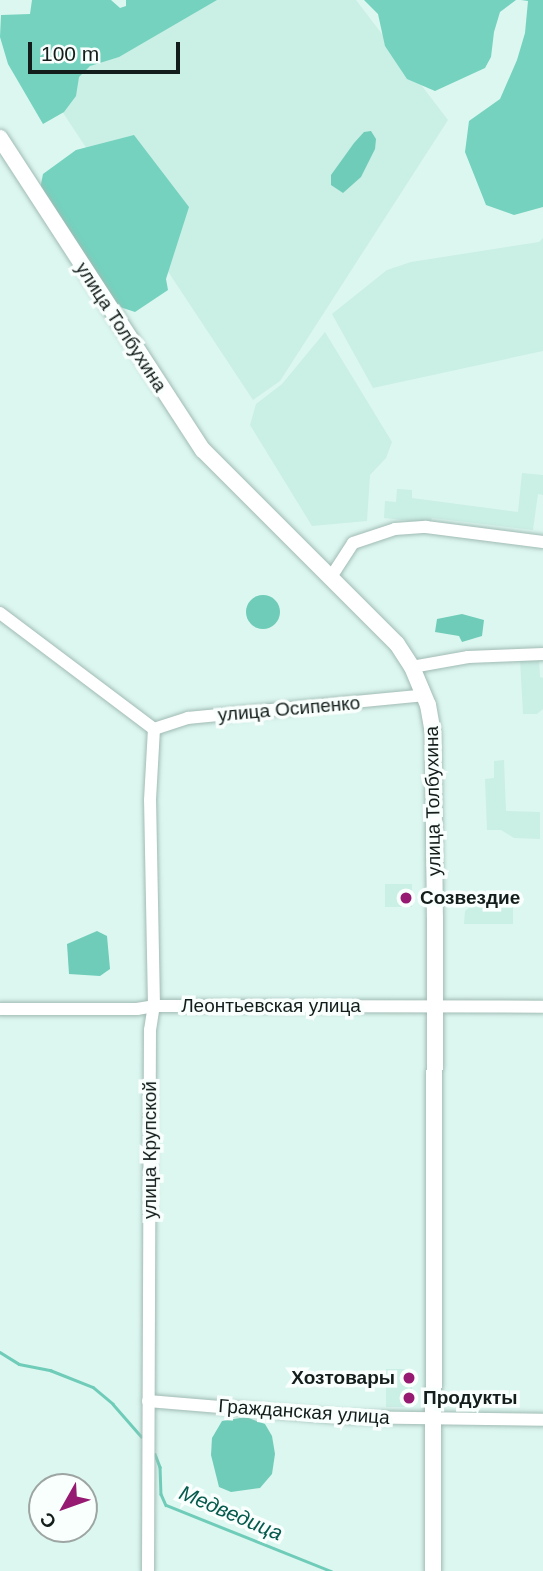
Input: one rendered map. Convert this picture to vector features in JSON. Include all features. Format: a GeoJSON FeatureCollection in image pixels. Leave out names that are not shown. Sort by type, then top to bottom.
{"type":"FeatureCollection","features":[{"type":"Feature","properties":{"kind":"main road","name":"улица Толбухина"},"geometry":{"type":"LineString","coordinates":[[0,138],[120,327],[203,450],[256,506],[397,644],[425,695],[433,734],[433,1571]]}},
{"type":"Feature","properties":{"kind":"street"},"geometry":{"type":"LineString","coordinates":[[331,577],[354,543],[395,529],[426,527],[543,542]]}},
{"type":"Feature","properties":{"kind":"street"},"geometry":{"type":"LineString","coordinates":[[0,613],[154,729]]}},
{"type":"Feature","properties":{"kind":"street"},"geometry":{"type":"LineString","coordinates":[[412,667],[486,655],[543,654]]}},
{"type":"Feature","properties":{"kind":"street","name":"улица Осипенко"},"geometry":{"type":"LineString","coordinates":[[154,729],[187,718],[425,695]]}},
{"type":"Feature","properties":{"kind":"street","name":"улица Крупской"},"geometry":{"type":"LineString","coordinates":[[148,1571],[150,1030],[154,1006],[150,800],[154,729]]}},
{"type":"Feature","properties":{"kind":"street","name":"Леонтьевская улица"},"geometry":{"type":"LineString","coordinates":[[0,1009],[137,1009],[154,1006],[543,1007]]}},
{"type":"Feature","properties":{"kind":"street","name":"Гражданская улица"},"geometry":{"type":"LineString","coordinates":[[148,1401],[338,1417],[543,1420]]}},
{"type":"Feature","properties":{"kind":"shaded area"},"geometry":{"type":"Polygon","coordinates":[[[32,0],[111,0],[120,8],[126,6],[126,0],[217,0],[119,57],[90,66],[79,77],[76,96],[64,112],[43,124],[8,64],[0,37],[1,15],[30,14],[32,0]]]}},
{"type":"Feature","properties":{"kind":"shaded area"},"geometry":{"type":"Polygon","coordinates":[[[205,0],[356,0],[448,120],[280,381],[253,400],[42,81],[205,0]]]}},
{"type":"Feature","properties":{"kind":"shaded area"},"geometry":{"type":"Polygon","coordinates":[[[364,0],[516,0],[500,12],[491,57],[485,68],[435,91],[407,79],[385,46],[378,14],[364,0]]]}},
{"type":"Feature","properties":{"kind":"shaded area"},"geometry":{"type":"Polygon","coordinates":[[[521,0],[543,0],[543,207],[514,215],[486,205],[465,152],[469,121],[500,99],[517,60],[525,33],[528,1],[521,0]]]}},
{"type":"Feature","properties":{"kind":"shaded area"},"geometry":{"type":"Polygon","coordinates":[[[371,131],[376,139],[375,149],[361,177],[343,193],[331,185],[331,175],[364,132],[371,131]]]}},
{"type":"Feature","properties":{"kind":"shaded area"},"geometry":{"type":"Polygon","coordinates":[[[134,135],[189,207],[166,279],[168,290],[135,312],[117,306],[40,189],[43,174],[76,150],[134,135]]]}},
{"type":"Feature","properties":{"kind":"shaded area"},"geometry":{"type":"Polygon","coordinates":[[[543,238],[543,351],[373,388],[332,314],[387,270],[411,262],[539,242],[543,238]]]}},
{"type":"Feature","properties":{"kind":"shaded area"},"geometry":{"type":"Polygon","coordinates":[[[325,332],[392,442],[386,458],[370,475],[367,521],[312,526],[250,425],[256,404],[282,384],[325,332]]]}},
{"type":"Feature","properties":{"kind":"shaded area"},"geometry":{"type":"Polygon","coordinates":[[[522,473],[543,475],[543,495],[538,494],[533,530],[432,518],[430,523],[384,518],[385,501],[396,502],[397,489],[412,490],[412,498],[518,512],[522,473]]]}},
{"type":"Feature","properties":{"kind":"shaded area"},"geometry":{"type":"Polygon","coordinates":[[[263,595],[275,600],[280,612],[275,624],[263,629],[251,624],[246,612],[251,600],[263,595]]]}},
{"type":"Feature","properties":{"kind":"shaded area"},"geometry":{"type":"Polygon","coordinates":[[[462,614],[484,620],[482,636],[462,642],[459,636],[435,632],[437,619],[462,614]]]}},
{"type":"Feature","properties":{"kind":"shaded area"},"geometry":{"type":"Polygon","coordinates":[[[539,658],[540,677],[543,678],[543,709],[537,714],[523,714],[520,659],[539,658]]]}},
{"type":"Feature","properties":{"kind":"shaded area"},"geometry":{"type":"Polygon","coordinates":[[[504,760],[506,811],[540,812],[540,839],[514,838],[501,830],[487,830],[485,779],[494,778],[494,761],[504,760]]]}},
{"type":"Feature","properties":{"kind":"shaded area"},"geometry":{"type":"Polygon","coordinates":[[[385,884],[412,884],[412,907],[385,907],[385,884]]]}},
{"type":"Feature","properties":{"kind":"shaded area"},"geometry":{"type":"Polygon","coordinates":[[[472,905],[513,905],[513,924],[464,924],[465,911],[472,905]]]}},
{"type":"Feature","properties":{"kind":"shaded area"},"geometry":{"type":"Polygon","coordinates":[[[97,931],[107,936],[110,969],[100,976],[69,974],[67,944],[97,931]]]}},
{"type":"Feature","properties":{"kind":"shaded area"},"geometry":{"type":"Polygon","coordinates":[[[386,1369],[412,1369],[412,1407],[386,1407],[386,1369]]]}},
{"type":"Feature","properties":{"kind":"shaded area"},"geometry":{"type":"Polygon","coordinates":[[[246,1417],[265,1424],[272,1436],[275,1454],[272,1474],[260,1488],[231,1492],[219,1487],[211,1455],[212,1438],[222,1421],[246,1417]]]}},
{"type":"Feature","properties":{"kind":"waterway","name":"Медведица"},"geometry":{"type":"LineString","coordinates":[[0,1352],[19,1364],[50,1370],[93,1387],[113,1404],[141,1436]]}},
{"type":"Feature","properties":{"kind":"waterway","name":"Медведица"},"geometry":{"type":"LineString","coordinates":[[155,1454],[160,1467],[161,1494],[166,1505],[331,1571]]}},
{"type":"Feature","properties":{"kind":"place","name":"Созвездие"},"geometry":{"type":"Point","coordinates":[406,898]}},
{"type":"Feature","properties":{"kind":"place","name":"Хозтовары"},"geometry":{"type":"Point","coordinates":[409,1378]}},
{"type":"Feature","properties":{"kind":"place","name":"Продукты"},"geometry":{"type":"Point","coordinates":[409,1398]}}]}
